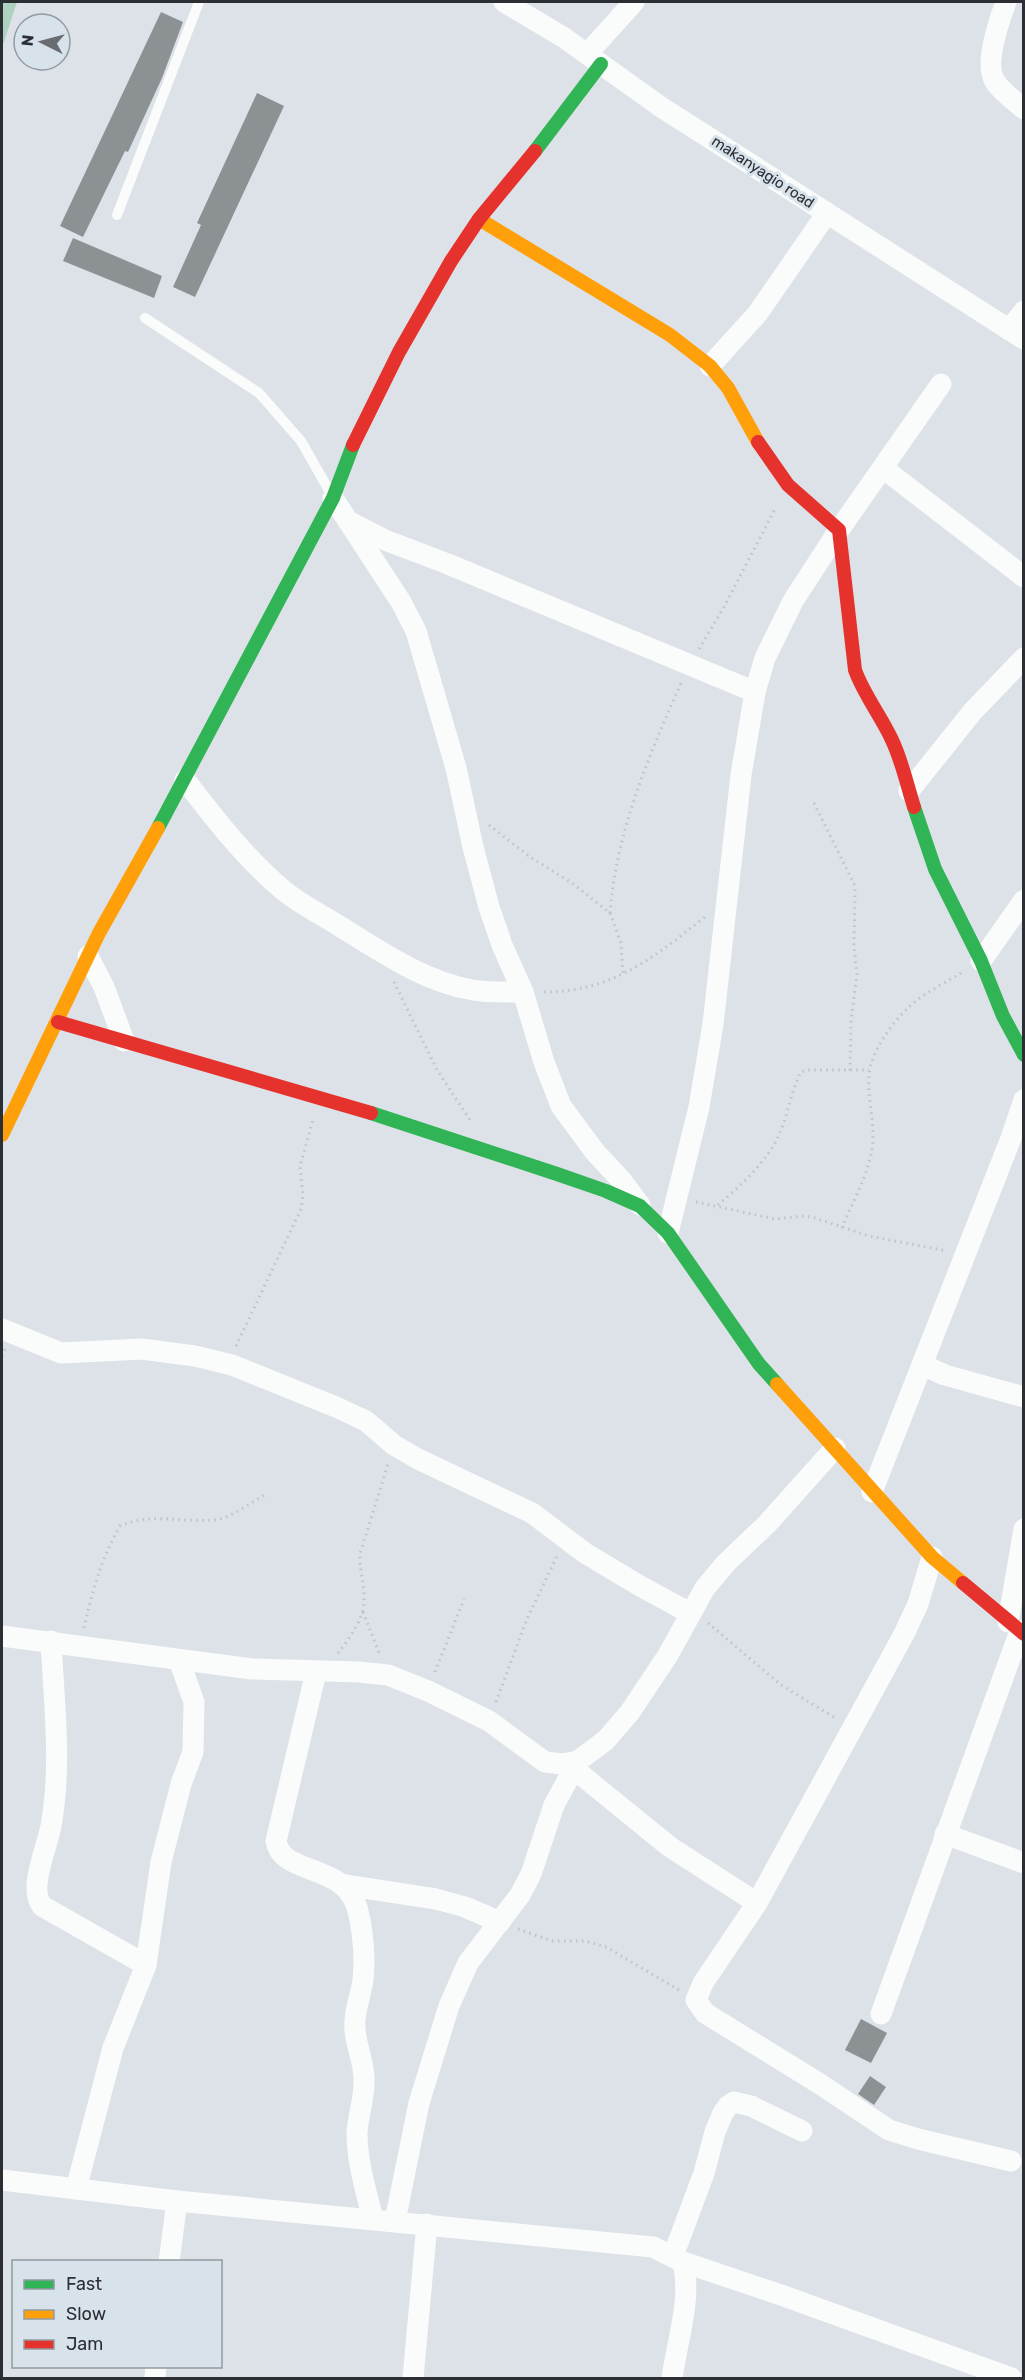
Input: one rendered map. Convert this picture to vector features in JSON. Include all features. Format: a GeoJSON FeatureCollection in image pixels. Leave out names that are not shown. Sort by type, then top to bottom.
{"type":"FeatureCollection","features":[{"type":"Feature","properties":{"kind":"street","name":"makanyagio road"},"geometry":{"type":"LineString","coordinates":[[504,2],[594,59],[661,107],[1016,335]]}},
{"type":"Feature","properties":{"kind":"street"},"geometry":{"type":"LineString","coordinates":[[2,1135],[99,933],[185,780],[333,498],[356,436],[399,352],[451,261],[479,219],[531,156],[634,2]]}},
{"type":"Feature","properties":{"kind":"street"},"geometry":{"type":"LineString","coordinates":[[1006,2],[993,51],[991,73],[995,83],[1023,109]]}},
{"type":"Feature","properties":{"kind":"street"},"geometry":{"type":"LineString","coordinates":[[710,366],[758,313],[827,213]]}},
{"type":"Feature","properties":{"kind":"street"},"geometry":{"type":"LineString","coordinates":[[479,219],[660,328],[710,366],[728,388],[767,456],[788,484],[839,530],[855,670],[861,686],[882,719],[935,869],[981,961],[1003,1016],[1023,1055]]}},
{"type":"Feature","properties":{"kind":"street"},"geometry":{"type":"LineString","coordinates":[[1016,335],[1023,311]]}},
{"type":"Feature","properties":{"kind":"street"},"geometry":{"type":"LineString","coordinates":[[668,1233],[699,1107],[713,1024],[741,775],[754,692],[765,658],[793,601],[839,530],[941,384]]}},
{"type":"Feature","properties":{"kind":"street"},"geometry":{"type":"LineString","coordinates":[[883,468],[1023,578]]}},
{"type":"Feature","properties":{"kind":"street"},"geometry":{"type":"LineString","coordinates":[[333,498],[401,603],[416,631],[456,768],[492,917],[523,992],[544,1062],[561,1106],[595,1152],[622,1181],[640,1206],[668,1233],[759,1364],[932,1557],[1017,1629]]}},
{"type":"Feature","properties":{"kind":"street"},"geometry":{"type":"LineString","coordinates":[[345,519],[385,540],[754,692]]}},
{"type":"Feature","properties":{"kind":"street"},"geometry":{"type":"LineString","coordinates":[[909,791],[973,711],[1023,658]]}},
{"type":"Feature","properties":{"kind":"street"},"geometry":{"type":"LineString","coordinates":[[185,780],[224,832],[284,891],[385,954],[454,986],[491,993],[523,992]]}},
{"type":"Feature","properties":{"kind":"street"},"geometry":{"type":"LineString","coordinates":[[981,961],[1023,900]]}},
{"type":"Feature","properties":{"kind":"street"},"geometry":{"type":"LineString","coordinates":[[88,956],[104,987],[124,1041]]}},
{"type":"Feature","properties":{"kind":"street"},"geometry":{"type":"LineString","coordinates":[[58,1022],[320,1097],[557,1174],[640,1206]]}},
{"type":"Feature","properties":{"kind":"street"},"geometry":{"type":"LineString","coordinates":[[872,1492],[1011,1138],[1023,1100]]}},
{"type":"Feature","properties":{"kind":"street"},"geometry":{"type":"LineString","coordinates":[[2,1329],[61,1353],[142,1349],[195,1356],[228,1364],[366,1421],[394,1445],[460,1481],[532,1513],[567,1539],[640,1586],[698,1616]]}},
{"type":"Feature","properties":{"kind":"street"},"geometry":{"type":"LineString","coordinates":[[922,1365],[945,1375],[1023,1397]]}},
{"type":"Feature","properties":{"kind":"street"},"geometry":{"type":"LineString","coordinates":[[394,2221],[419,2103],[449,2006],[468,1963],[484,1939],[520,1895],[531,1874],[554,1805],[576,1765],[594,1751],[630,1712],[668,1655],[698,1616],[705,1588],[726,1563],[767,1524],[835,1448]]}},
{"type":"Feature","properties":{"kind":"street"},"geometry":{"type":"LineString","coordinates":[[881,2014],[1017,1629],[1023,1529]]}},
{"type":"Feature","properties":{"kind":"street"},"geometry":{"type":"LineString","coordinates":[[932,1557],[918,1604],[904,1634],[757,1903],[703,1983],[696,2000],[705,2013],[828,2089],[889,2130],[1011,2161]]}},
{"type":"Feature","properties":{"kind":"street"},"geometry":{"type":"LineString","coordinates":[[2,1636],[252,1669],[388,1675],[428,1691],[489,1721],[545,1762],[576,1765],[670,1847],[757,1903]]}},
{"type":"Feature","properties":{"kind":"street"},"geometry":{"type":"LineString","coordinates":[[51,1641],[57,1774],[51,1825],[37,1882],[37,1899],[42,1906],[146,1965]]}},
{"type":"Feature","properties":{"kind":"street"},"geometry":{"type":"LineString","coordinates":[[76,2189],[113,2048],[146,1965],[160,1862],[181,1784],[193,1752],[194,1702],[179,1660]]}},
{"type":"Feature","properties":{"kind":"street"},"geometry":{"type":"LineString","coordinates":[[320,1672],[276,1841],[277,1848],[302,1867],[328,1875],[345,1884],[436,1899],[465,1907],[500,1922]]}},
{"type":"Feature","properties":{"kind":"street"},"geometry":{"type":"LineString","coordinates":[[945,1834],[1023,1863]]}},
{"type":"Feature","properties":{"kind":"street"},"geometry":{"type":"LineString","coordinates":[[345,1884],[354,1898],[358,1911],[363,1946],[363,1979],[354,2022],[364,2079],[357,2130],[357,2150],[373,2219]]}},
{"type":"Feature","properties":{"kind":"street"},"geometry":{"type":"LineString","coordinates":[[672,2379],[684,2308],[686,2276],[678,2259],[715,2132],[728,2106],[734,2102],[751,2106],[802,2131]]}},
{"type":"Feature","properties":{"kind":"street"},"geometry":{"type":"LineString","coordinates":[[2,2180],[177,2201],[653,2247],[678,2259],[899,2339],[948,2354],[1011,2379]]}},
{"type":"Feature","properties":{"kind":"street"},"geometry":{"type":"LineString","coordinates":[[169,2260],[177,2201]]}},
{"type":"Feature","properties":{"kind":"street"},"geometry":{"type":"LineString","coordinates":[[413,2379],[427,2224]]}},
{"type":"Feature","properties":{"kind":"lane"},"geometry":{"type":"LineString","coordinates":[[117,215],[199,2]]}},
{"type":"Feature","properties":{"kind":"lane"},"geometry":{"type":"LineString","coordinates":[[145,318],[259,393],[302,441],[333,498]]}},
{"type":"Feature","properties":{"kind":"path"},"geometry":{"type":"LineString","coordinates":[[623,975],[621,943],[610,913],[613,878],[641,781],[689,666],[730,597],[788,484]]}},
{"type":"Feature","properties":{"kind":"path"},"geometry":{"type":"LineString","coordinates":[[814,803],[855,886],[854,947],[857,974],[851,1021],[850,1071]]}},
{"type":"Feature","properties":{"kind":"path"},"geometry":{"type":"LineString","coordinates":[[464,806],[530,857],[572,883],[610,913]]}},
{"type":"Feature","properties":{"kind":"path"},"geometry":{"type":"LineString","coordinates":[[523,992],[588,989],[623,975],[667,947],[726,901]]}},
{"type":"Feature","properties":{"kind":"path"},"geometry":{"type":"LineString","coordinates":[[385,954],[394,981],[437,1070],[474,1126]]}},
{"type":"Feature","properties":{"kind":"path"},"geometry":{"type":"LineString","coordinates":[[842,1228],[868,1164],[872,1148],[873,1122],[869,1070],[880,1046],[907,1009],[981,961]]}},
{"type":"Feature","properties":{"kind":"path"},"geometry":{"type":"LineString","coordinates":[[718,1205],[736,1189],[774,1144],[801,1072],[806,1070],[869,1070]]}},
{"type":"Feature","properties":{"kind":"path"},"geometry":{"type":"LineString","coordinates":[[228,1364],[301,1209],[303,1197],[300,1166],[320,1097]]}},
{"type":"Feature","properties":{"kind":"path"},"geometry":{"type":"LineString","coordinates":[[677,1199],[718,1205],[775,1219],[804,1216],[816,1218],[870,1236],[965,1255]]}},
{"type":"Feature","properties":{"kind":"path"},"geometry":{"type":"LineString","coordinates":[[320,1672],[348,1640],[363,1612],[365,1601],[359,1568],[360,1554],[369,1518],[394,1445]]}},
{"type":"Feature","properties":{"kind":"path"},"geometry":{"type":"LineString","coordinates":[[81,1645],[93,1589],[101,1565],[120,1526],[154,1518],[216,1520],[226,1517],[265,1495]]}},
{"type":"Feature","properties":{"kind":"path"},"geometry":{"type":"LineString","coordinates":[[489,1721],[528,1618],[546,1577],[567,1539]]}},
{"type":"Feature","properties":{"kind":"path"},"geometry":{"type":"LineString","coordinates":[[428,1691],[464,1599]]}},
{"type":"Feature","properties":{"kind":"path"},"geometry":{"type":"LineString","coordinates":[[363,1612],[388,1675]]}},
{"type":"Feature","properties":{"kind":"path"},"geometry":{"type":"LineString","coordinates":[[698,1616],[781,1685],[852,1728]]}},
{"type":"Feature","properties":{"kind":"path"},"geometry":{"type":"LineString","coordinates":[[500,1922],[552,1941],[586,1941],[606,1947],[696,2000]]}},
{"type":"Feature","properties":{"kind":"green space"},"geometry":{"type":"Polygon","coordinates":[[[2,2],[17,2],[12,12],[2,48],[2,2]]]}},
{"type":"Feature","properties":{"kind":"building"},"geometry":{"type":"Polygon","coordinates":[[[161,12],[183,22],[162,78],[128,152],[125,151],[83,237],[60,226],[161,12]]]}},
{"type":"Feature","properties":{"kind":"building"},"geometry":{"type":"Polygon","coordinates":[[[257,93],[284,106],[195,297],[173,287],[201,225],[197,223],[257,93]]]}},
{"type":"Feature","properties":{"kind":"building"},"geometry":{"type":"Polygon","coordinates":[[[73,238],[162,276],[154,298],[63,261],[73,238]]]}},
{"type":"Feature","properties":{"kind":"building"},"geometry":{"type":"Polygon","coordinates":[[[861,2019],[887,2033],[871,2063],[845,2050],[861,2019]]]}},
{"type":"Feature","properties":{"kind":"building"},"geometry":{"type":"Polygon","coordinates":[[[870,2076],[886,2087],[874,2105],[858,2094],[870,2076]]]}},
{"type":"Feature","properties":{"kind":"traffic: fast"},"geometry":{"type":"LineString","coordinates":[[535,151],[601,64]]}},
{"type":"Feature","properties":{"kind":"traffic: fast"},"geometry":{"type":"LineString","coordinates":[[158,828],[333,498],[353,445]]}},
{"type":"Feature","properties":{"kind":"traffic: fast"},"geometry":{"type":"LineString","coordinates":[[914,807],[935,869],[981,961],[1003,1016],[1024,1055]]}},
{"type":"Feature","properties":{"kind":"traffic: fast"},"geometry":{"type":"LineString","coordinates":[[371,1113],[557,1174],[640,1206],[668,1233],[759,1364],[777,1384]]}},
{"type":"Feature","properties":{"kind":"traffic: slow"},"geometry":{"type":"LineString","coordinates":[[479,219],[670,335],[710,366],[728,388],[758,442]]}},
{"type":"Feature","properties":{"kind":"traffic: slow"},"geometry":{"type":"LineString","coordinates":[[2,1135],[99,933],[158,828]]}},
{"type":"Feature","properties":{"kind":"traffic: slow"},"geometry":{"type":"LineString","coordinates":[[777,1384],[932,1557],[963,1583]]}},
{"type":"Feature","properties":{"kind":"traffic: jam"},"geometry":{"type":"LineString","coordinates":[[353,445],[399,352],[451,261],[479,219],[535,151]]}},
{"type":"Feature","properties":{"kind":"traffic: jam"},"geometry":{"type":"LineString","coordinates":[[758,442],[788,485],[839,530],[855,670],[896,748],[914,807]]}},
{"type":"Feature","properties":{"kind":"traffic: jam"},"geometry":{"type":"LineString","coordinates":[[58,1022],[371,1113]]}},
{"type":"Feature","properties":{"kind":"traffic: jam"},"geometry":{"type":"LineString","coordinates":[[963,1583],[1024,1634]]}}]}
